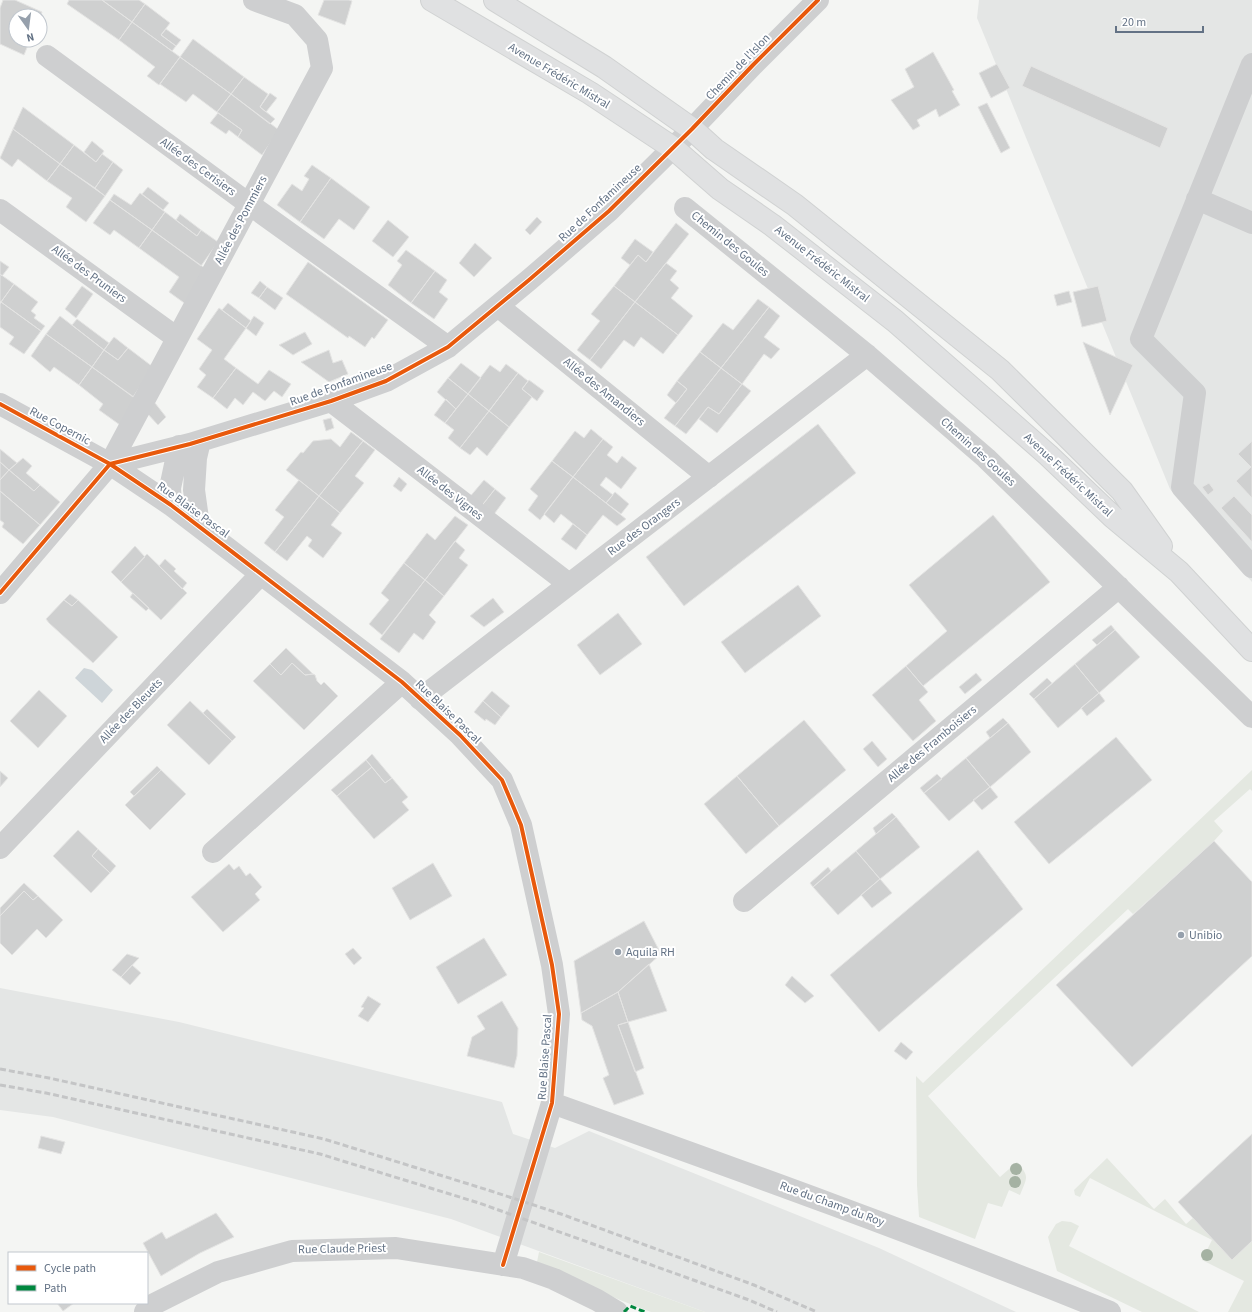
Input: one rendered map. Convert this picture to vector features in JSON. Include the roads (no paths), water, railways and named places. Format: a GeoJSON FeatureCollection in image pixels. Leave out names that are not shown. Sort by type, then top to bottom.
{"type":"FeatureCollection","features":[{"type":"Feature","properties":{"kind":"main road","name":"Avenue Frédéric Mistral"},"geometry":{"type":"LineString","coordinates":[[432,0],[590,93],[673,148],[720,189],[772,225],[895,321],[1048,455],[1113,517],[1179,572],[1252,650]]}},
{"type":"Feature","properties":{"kind":"main road","name":"Avenue Frédéric Mistral"},"geometry":{"type":"LineString","coordinates":[[495,0],[604,67],[692,129],[714,149],[795,205],[1000,370],[1122,491],[1179,572]]}},
{"type":"Feature","properties":{"kind":"street","name":"Allée des Pommiers"},"geometry":{"type":"LineString","coordinates":[[110,464],[322,68],[317,40],[295,15],[254,0]]}},
{"type":"Feature","properties":{"kind":"street","name":"Chemin de l'Islon"},"geometry":{"type":"LineString","coordinates":[[673,148],[818,0]]}},
{"type":"Feature","properties":{"kind":"street","name":"Allée des Cerisiers"},"geometry":{"type":"LineString","coordinates":[[47,56],[448,347]]}},
{"type":"Feature","properties":{"kind":"street"},"geometry":{"type":"LineString","coordinates":[[1252,64],[1141,339],[1195,394],[1182,487],[1252,567]]}},
{"type":"Feature","properties":{"kind":"street","name":"Rue de Fonfamineuse"},"geometry":{"type":"LineString","coordinates":[[110,464],[200,441],[331,401],[386,381],[448,347],[609,211],[673,148]]}},
{"type":"Feature","properties":{"kind":"street"},"geometry":{"type":"LineString","coordinates":[[1197,199],[1252,223]]}},
{"type":"Feature","properties":{"kind":"street","name":"Chemin des Goules"},"geometry":{"type":"LineString","coordinates":[[685,208],[867,355],[986,458],[1252,717]]}},
{"type":"Feature","properties":{"kind":"street","name":"Allée des Pruniers"},"geometry":{"type":"LineString","coordinates":[[0,210],[177,338]]}},
{"type":"Feature","properties":{"kind":"street","name":"Allée des Amandiers"},"geometry":{"type":"LineString","coordinates":[[498,306],[709,477]]}},
{"type":"Feature","properties":{"kind":"street","name":"Rue des Orangers"},"geometry":{"type":"LineString","coordinates":[[420,699],[867,355]]}},
{"type":"Feature","properties":{"kind":"street","name":"Allée des Vignes"},"geometry":{"type":"LineString","coordinates":[[331,401],[569,584]]}},
{"type":"Feature","properties":{"kind":"street","name":"Rue Copernic"},"geometry":{"type":"LineString","coordinates":[[0,404],[110,464]]}},
{"type":"Feature","properties":{"kind":"street","name":"Rue Blaise Pascal"},"geometry":{"type":"LineString","coordinates":[[199,526],[194,490],[196,458],[200,441]]}},
{"type":"Feature","properties":{"kind":"street","name":"Rue Blaise Pascal"},"geometry":{"type":"LineString","coordinates":[[171,505],[170,488],[179,446]]}},
{"type":"Feature","properties":{"kind":"street"},"geometry":{"type":"LineString","coordinates":[[0,593],[110,464]]}},
{"type":"Feature","properties":{"kind":"street","name":"Rue Blaise Pascal"},"geometry":{"type":"LineString","coordinates":[[110,464],[171,505],[402,682],[460,735],[502,780],[521,825],[552,966],[559,1014],[552,1103],[503,1265]]}},
{"type":"Feature","properties":{"kind":"street","name":"Allée des Bleuets"},"geometry":{"type":"LineString","coordinates":[[0,848],[262,574]]}},
{"type":"Feature","properties":{"kind":"street","name":"Allée des Framboisiers"},"geometry":{"type":"LineString","coordinates":[[744,901],[1119,586]]}},
{"type":"Feature","properties":{"kind":"street","name":"Rue Blaise Pascal"},"geometry":{"type":"LineString","coordinates":[[213,852],[402,682]]}},
{"type":"Feature","properties":{"kind":"street","name":"Rue du Champ du Roy"},"geometry":{"type":"LineString","coordinates":[[552,1103],[820,1199],[999,1267],[1110,1312]]}},
{"type":"Feature","properties":{"kind":"street","name":"Rue Claude Priest"},"geometry":{"type":"LineString","coordinates":[[144,1312],[154,1304],[218,1272],[292,1250],[396,1248],[523,1268],[554,1280],[597,1300],[617,1312]]}},
{"type":"Feature","properties":{"kind":"railway"},"geometry":{"type":"LineString","coordinates":[[0,1069],[49,1078],[324,1139],[561,1214],[754,1285],[817,1312]]}},
{"type":"Feature","properties":{"kind":"railway"},"geometry":{"type":"LineString","coordinates":[[0,1085],[46,1093],[320,1154],[479,1203],[749,1300],[777,1312]]}},
{"type":"Feature","properties":{"kind":"place","name":"Unibio"},"geometry":{"type":"Point","coordinates":[1181,935]}},
{"type":"Feature","properties":{"kind":"place","name":"Aquila RH"},"geometry":{"type":"Point","coordinates":[618,952]}}]}
